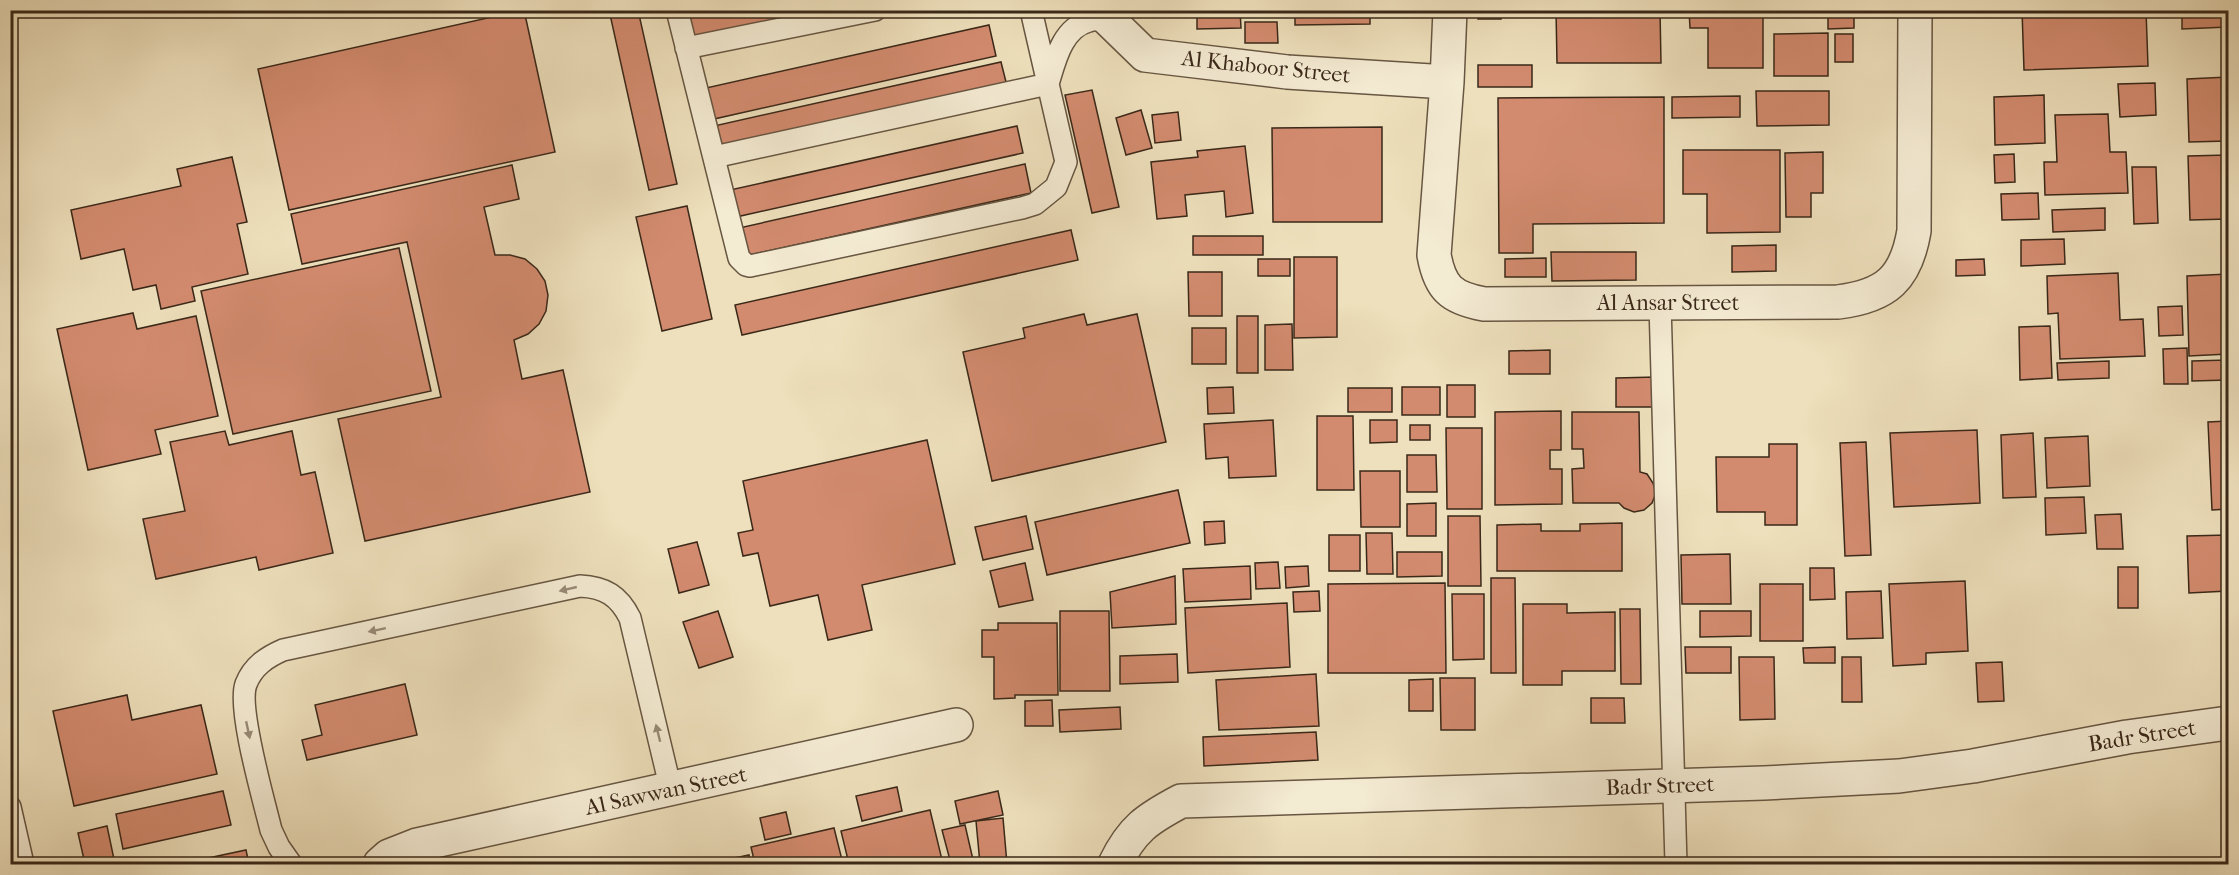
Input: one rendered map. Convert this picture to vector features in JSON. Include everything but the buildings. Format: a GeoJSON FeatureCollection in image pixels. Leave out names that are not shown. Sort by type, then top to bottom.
{"type":"FeatureCollection","features":[{"type":"Feature","properties":{"kind":"street","name":"Al Ansar Street"},"geometry":{"type":"LineString","coordinates":[[1450,10],[1434,255],[1438,274],[1449,290],[1465,301],[1484,304],[1850,301],[1861,300],[1882,290],[1900,274],[1910,253],[1914,231],[1915,10]]}},
{"type":"Feature","properties":{"kind":"street","name":"Al Khaboor Street"},"geometry":{"type":"LineString","coordinates":[[1107,15],[1145,55],[1287,72],[1447,82]]}},
{"type":"Feature","properties":{"kind":"street","name":"Badr Street"},"geometry":{"type":"LineString","coordinates":[[1115,864],[1125,845],[1150,817],[1181,801],[1673,786],[1899,776],[1973,766],[2127,737],[2229,723]]}},
{"type":"Feature","properties":{"kind":"street","name":"Al Sawwan Street"},"geometry":{"type":"LineString","coordinates":[[380,864],[388,856],[417,845],[956,725]]}},
{"type":"Feature","properties":{"kind":"lane"},"geometry":{"type":"LineString","coordinates":[[677,10],[739,258],[746,265],[1022,208],[1035,204],[1056,187],[1066,162],[1030,10]]}},
{"type":"Feature","properties":{"kind":"lane"},"geometry":{"type":"LineString","coordinates":[[686,48],[875,10]]}},
{"type":"Feature","properties":{"kind":"lane"},"geometry":{"type":"LineString","coordinates":[[1048,84],[1058,53],[1068,33],[1077,26],[1107,15]]}},
{"type":"Feature","properties":{"kind":"lane"},"geometry":{"type":"LineString","coordinates":[[714,157],[1048,84]]}},
{"type":"Feature","properties":{"kind":"lane"},"geometry":{"type":"LineString","coordinates":[[1660,304],[1676,864]]}},
{"type":"Feature","properties":{"kind":"lane"},"geometry":{"type":"LineString","coordinates":[[291,864],[271,830],[243,706],[246,684],[260,663],[283,650],[580,586],[605,590],[625,606],[630,618],[671,790]]}},
{"type":"Feature","properties":{"kind":"lane"},"geometry":{"type":"LineString","coordinates":[[10,807],[24,864]]}}]}
